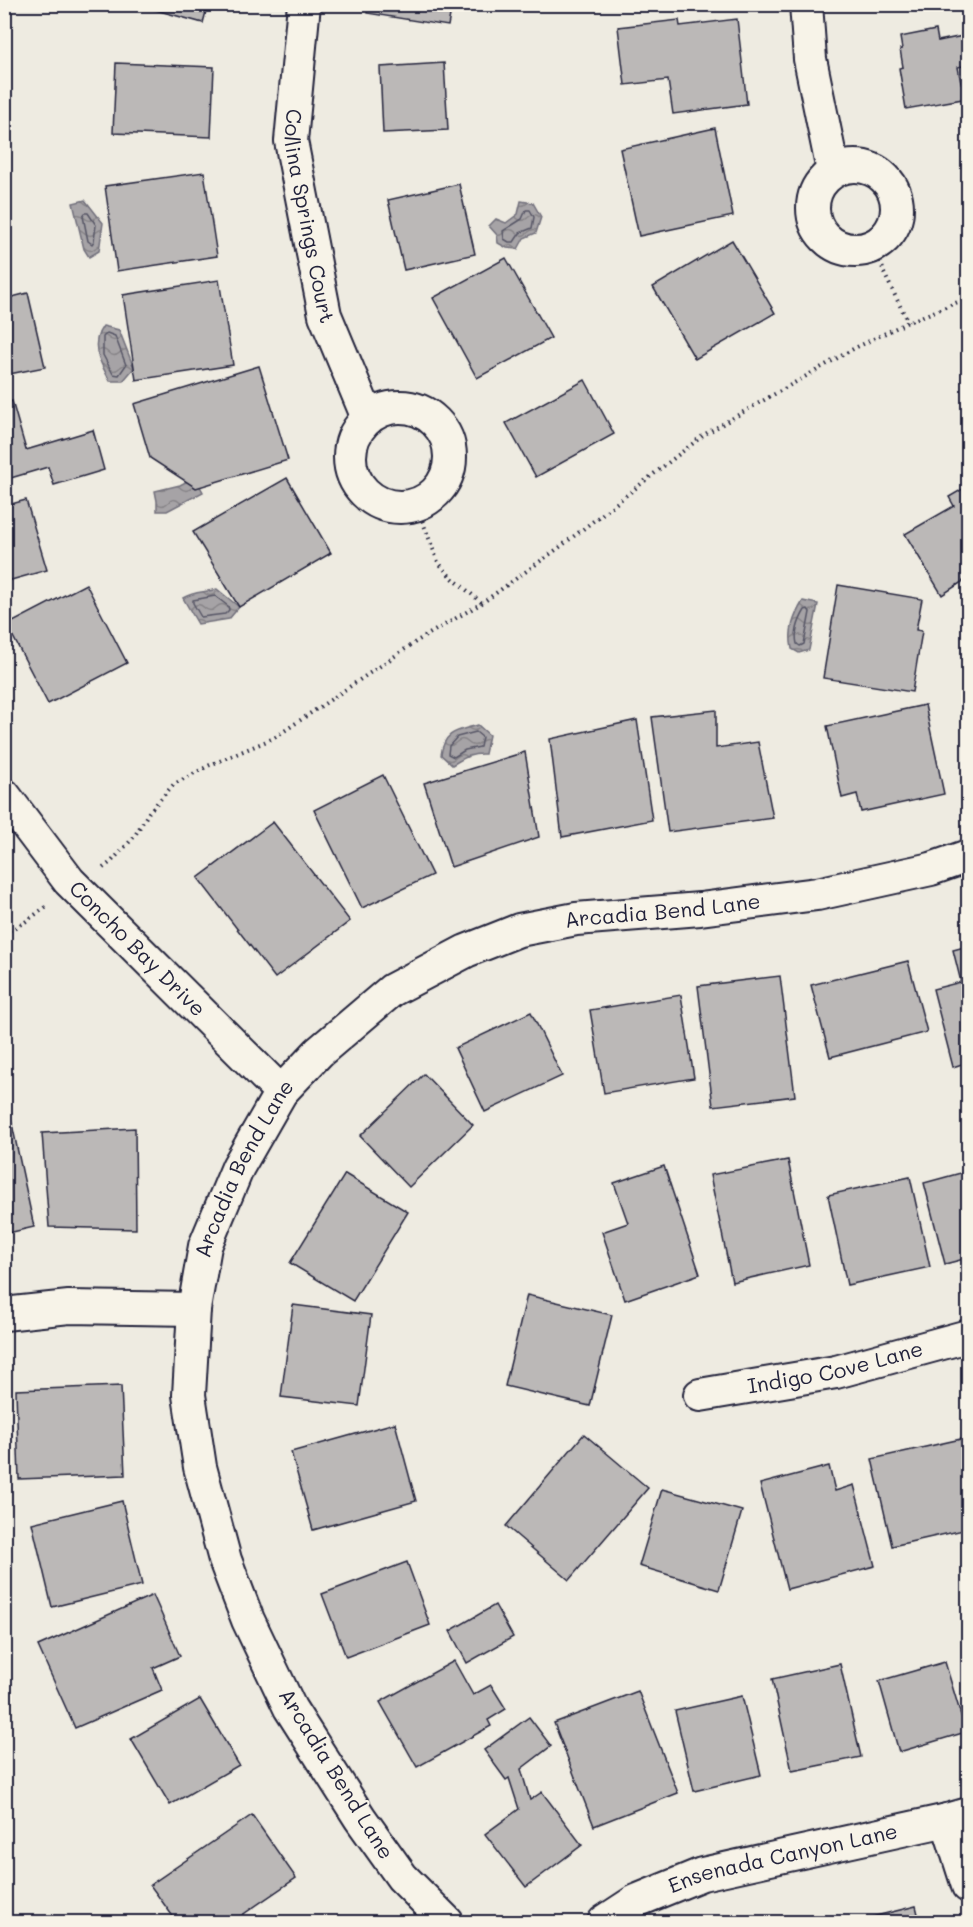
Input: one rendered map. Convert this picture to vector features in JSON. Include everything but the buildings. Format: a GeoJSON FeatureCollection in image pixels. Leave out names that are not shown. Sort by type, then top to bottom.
{"type":"FeatureCollection","features":[{"type":"Feature","properties":{"kind":"street","name":"Collina Springs Court"},"geometry":{"type":"LineString","coordinates":[[304,4],[291,141],[325,315],[368,418]]}},
{"type":"Feature","properties":{"kind":"street"},"geometry":{"type":"LineString","coordinates":[[806,4],[810,59],[832,171]]}},
{"type":"Feature","properties":{"kind":"street"},"geometry":{"type":"LineString","coordinates":[[845,166],[871,169],[883,175],[891,186],[896,198],[896,218],[887,236],[876,244],[864,249],[851,250],[838,247],[826,240],[818,229],[813,217],[812,204],[815,191],[832,171],[845,166]]}},
{"type":"Feature","properties":{"kind":"street"},"geometry":{"type":"LineString","coordinates":[[397,406],[413,408],[427,415],[439,425],[447,440],[449,463],[441,485],[430,496],[416,504],[399,507],[382,503],[367,495],[356,481],[350,465],[351,447],[356,431],[368,418],[381,410],[397,406]]}},
{"type":"Feature","properties":{"kind":"street","name":"Concho Bay Drive"},"geometry":{"type":"LineString","coordinates":[[4,795],[74,887],[281,1092]]}},
{"type":"Feature","properties":{"kind":"street","name":"Arcadia Bend Lane"},"geometry":{"type":"LineString","coordinates":[[447,1923],[402,1877],[360,1818],[290,1708],[248,1620],[225,1560],[200,1467],[189,1395],[194,1309],[205,1246],[238,1167],[281,1092],[319,1052],[392,990],[466,951],[519,930],[576,919],[700,909],[818,894],[931,869],[969,856]]}},
{"type":"Feature","properties":{"kind":"street"},"geometry":{"type":"LineString","coordinates":[[4,1314],[69,1307],[194,1309]]}},
{"type":"Feature","properties":{"kind":"street","name":"Indigo Cove Lane"},"geometry":{"type":"LineString","coordinates":[[700,1395],[836,1372],[969,1336]]}},
{"type":"Feature","properties":{"kind":"street"},"geometry":{"type":"LineString","coordinates":[[958,1817],[969,1886]]}},
{"type":"Feature","properties":{"kind":"street","name":"Ensenada Canyon Lane"},"geometry":{"type":"LineString","coordinates":[[604,1923],[636,1901],[702,1874],[958,1817]]}},
{"type":"Feature","properties":{"kind":"path"},"geometry":{"type":"LineString","coordinates":[[876,244],[884,273],[908,322]]}},
{"type":"Feature","properties":{"kind":"path"},"geometry":{"type":"LineString","coordinates":[[4,933],[25,922],[111,862],[134,837],[149,812],[174,784],[210,765],[274,738],[417,641],[482,603],[560,547],[705,434],[805,375],[908,322],[969,298]]}},
{"type":"Feature","properties":{"kind":"path"},"geometry":{"type":"LineString","coordinates":[[416,504],[438,562],[450,576],[482,603]]}},
{"type":"Feature","properties":{"kind":"water"},"geometry":{"type":"Polygon","coordinates":[[[85,200],[103,223],[99,251],[89,257],[84,249],[73,203],[85,200]]]}},
{"type":"Feature","properties":{"kind":"water"},"geometry":{"type":"Polygon","coordinates":[[[521,201],[533,203],[541,217],[536,233],[524,238],[518,249],[507,248],[498,243],[497,235],[489,226],[496,219],[506,223],[518,214],[521,201]]]}},
{"type":"Feature","properties":{"kind":"water"},"geometry":{"type":"Polygon","coordinates":[[[103,326],[119,330],[134,368],[123,381],[110,381],[100,360],[96,347],[103,326]]]}},
{"type":"Feature","properties":{"kind":"water"},"geometry":{"type":"Polygon","coordinates":[[[195,477],[203,492],[167,511],[157,511],[155,491],[180,485],[195,477]]]}},
{"type":"Feature","properties":{"kind":"water"},"geometry":{"type":"Polygon","coordinates":[[[217,589],[239,607],[229,619],[198,624],[183,598],[217,589]]]}},
{"type":"Feature","properties":{"kind":"water"},"geometry":{"type":"Polygon","coordinates":[[[803,601],[818,604],[809,650],[799,653],[792,649],[791,629],[803,601]]]}},
{"type":"Feature","properties":{"kind":"water"},"geometry":{"type":"Polygon","coordinates":[[[478,725],[489,735],[485,754],[472,755],[452,765],[441,755],[445,741],[453,733],[478,725]]]}}]}
